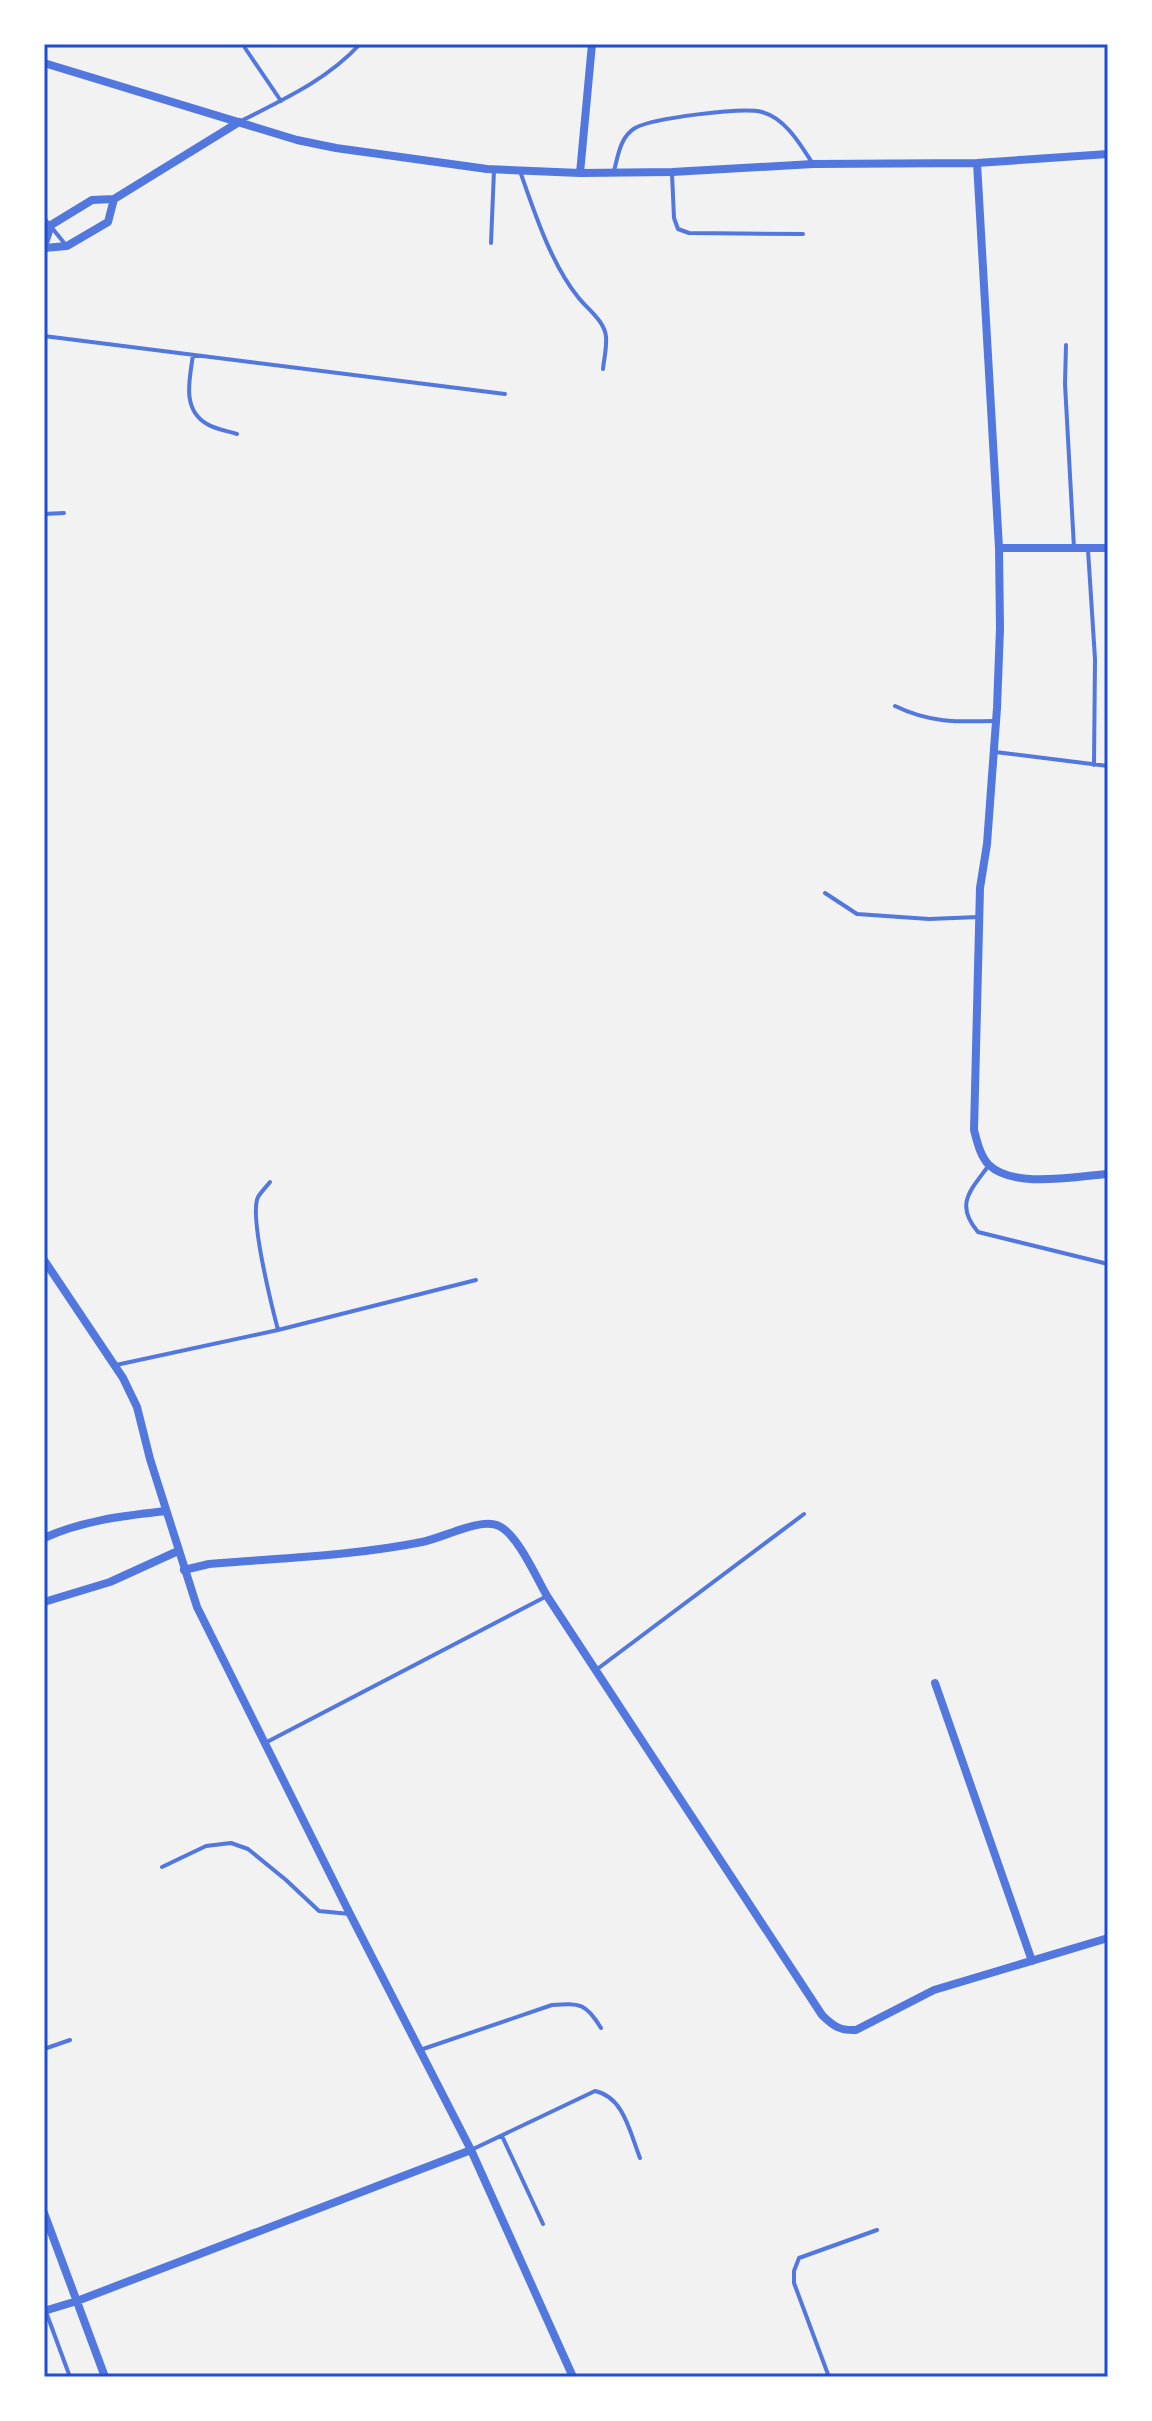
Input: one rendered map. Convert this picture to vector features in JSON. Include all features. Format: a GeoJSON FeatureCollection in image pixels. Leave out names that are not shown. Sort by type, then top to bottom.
{"type":"FeatureCollection","features":[{"type":"Feature","properties":{"kind":"street"},"geometry":{"type":"LineString","coordinates":[[580,173],[592,44]]}},
{"type":"Feature","properties":{"kind":"street"},"geometry":{"type":"LineString","coordinates":[[44,63],[297,140],[494,170],[672,172],[813,164],[977,163],[1108,154]]}},
{"type":"Feature","properties":{"kind":"street"},"geometry":{"type":"LineString","coordinates":[[114,199],[108,222],[67,246],[44,247],[47,222],[92,200],[114,199],[239,122]]}},
{"type":"Feature","properties":{"kind":"street"},"geometry":{"type":"LineString","coordinates":[[977,163],[999,548],[1000,628],[987,844],[980,888],[974,1130],[989,1165],[1006,1175],[1025,1180],[1108,1174]]}},
{"type":"Feature","properties":{"kind":"street"},"geometry":{"type":"LineString","coordinates":[[999,548],[1108,548]]}},
{"type":"Feature","properties":{"kind":"street"},"geometry":{"type":"LineString","coordinates":[[44,1260],[123,1378],[137,1407],[150,1459],[197,1607],[471,2150],[573,2377]]}},
{"type":"Feature","properties":{"kind":"street"},"geometry":{"type":"LineString","coordinates":[[44,1538],[68,1527],[107,1518],[166,1511]]}},
{"type":"Feature","properties":{"kind":"street"},"geometry":{"type":"LineString","coordinates":[[184,1570],[209,1564],[384,1550],[438,1539],[480,1524],[500,1526],[514,1539],[547,1596],[822,2015],[833,2026],[844,2031],[856,2030],[934,1990],[1108,1938]]}},
{"type":"Feature","properties":{"kind":"street"},"geometry":{"type":"LineString","coordinates":[[44,1602],[110,1582],[178,1551]]}},
{"type":"Feature","properties":{"kind":"street"},"geometry":{"type":"LineString","coordinates":[[935,1683],[1032,1961]]}},
{"type":"Feature","properties":{"kind":"street"},"geometry":{"type":"LineString","coordinates":[[45,2311],[471,2150]]}},
{"type":"Feature","properties":{"kind":"street"},"geometry":{"type":"LineString","coordinates":[[44,2213],[105,2377]]}},
{"type":"Feature","properties":{"kind":"lane"},"geometry":{"type":"LineString","coordinates":[[239,122],[331,72],[360,44]]}},
{"type":"Feature","properties":{"kind":"lane"},"geometry":{"type":"LineString","coordinates":[[245,48],[281,101]]}},
{"type":"Feature","properties":{"kind":"lane"},"geometry":{"type":"LineString","coordinates":[[614,171],[621,144],[633,129],[658,120],[703,113],[761,112],[781,122],[813,164]]}},
{"type":"Feature","properties":{"kind":"lane"},"geometry":{"type":"LineString","coordinates":[[491,243],[494,170]]}},
{"type":"Feature","properties":{"kind":"lane"},"geometry":{"type":"LineString","coordinates":[[520,171],[541,232],[555,259],[575,294],[603,328],[606,337],[603,369]]}},
{"type":"Feature","properties":{"kind":"lane"},"geometry":{"type":"LineString","coordinates":[[672,172],[674,218],[678,229],[689,233],[803,234]]}},
{"type":"Feature","properties":{"kind":"lane"},"geometry":{"type":"LineString","coordinates":[[47,222],[67,246]]}},
{"type":"Feature","properties":{"kind":"lane"},"geometry":{"type":"LineString","coordinates":[[44,336],[505,394]]}},
{"type":"Feature","properties":{"kind":"lane"},"geometry":{"type":"LineString","coordinates":[[1066,345],[1065,384],[1074,548]]}},
{"type":"Feature","properties":{"kind":"lane"},"geometry":{"type":"LineString","coordinates":[[193,355],[187,395],[193,409],[205,424],[237,434]]}},
{"type":"Feature","properties":{"kind":"lane"},"geometry":{"type":"LineString","coordinates":[[44,514],[64,513]]}},
{"type":"Feature","properties":{"kind":"lane"},"geometry":{"type":"LineString","coordinates":[[1088,550],[1095,659],[1094,765]]}},
{"type":"Feature","properties":{"kind":"lane"},"geometry":{"type":"LineString","coordinates":[[895,706],[913,715],[946,722],[995,721]]}},
{"type":"Feature","properties":{"kind":"lane"},"geometry":{"type":"LineString","coordinates":[[992,752],[1108,766]]}},
{"type":"Feature","properties":{"kind":"lane"},"geometry":{"type":"LineString","coordinates":[[825,893],[857,914],[929,919],[979,917]]}},
{"type":"Feature","properties":{"kind":"lane"},"geometry":{"type":"LineString","coordinates":[[989,1165],[969,1193],[964,1208],[967,1219],[978,1232],[1108,1264]]}},
{"type":"Feature","properties":{"kind":"lane"},"geometry":{"type":"LineString","coordinates":[[270,1182],[257,1199],[257,1219],[267,1289],[278,1330]]}},
{"type":"Feature","properties":{"kind":"lane"},"geometry":{"type":"LineString","coordinates":[[114,1365],[278,1330],[476,1280]]}},
{"type":"Feature","properties":{"kind":"lane"},"geometry":{"type":"LineString","coordinates":[[596,1670],[804,1514]]}},
{"type":"Feature","properties":{"kind":"lane"},"geometry":{"type":"LineString","coordinates":[[265,1743],[547,1596]]}},
{"type":"Feature","properties":{"kind":"lane"},"geometry":{"type":"LineString","coordinates":[[162,1867],[206,1846],[231,1843],[248,1849],[319,1911],[350,1914]]}},
{"type":"Feature","properties":{"kind":"lane"},"geometry":{"type":"LineString","coordinates":[[420,2050],[552,2005],[573,2003],[591,2011],[601,2028]]}},
{"type":"Feature","properties":{"kind":"lane"},"geometry":{"type":"LineString","coordinates":[[44,2049],[70,2040]]}},
{"type":"Feature","properties":{"kind":"lane"},"geometry":{"type":"LineString","coordinates":[[471,2150],[595,2091],[606,2093],[615,2100],[640,2158]]}},
{"type":"Feature","properties":{"kind":"lane"},"geometry":{"type":"LineString","coordinates":[[501,2135],[543,2224]]}},
{"type":"Feature","properties":{"kind":"lane"},"geometry":{"type":"LineString","coordinates":[[829,2377],[794,2283],[794,2271],[799,2258],[877,2230]]}},
{"type":"Feature","properties":{"kind":"lane"},"geometry":{"type":"LineString","coordinates":[[45,2311],[70,2377]]}}]}
